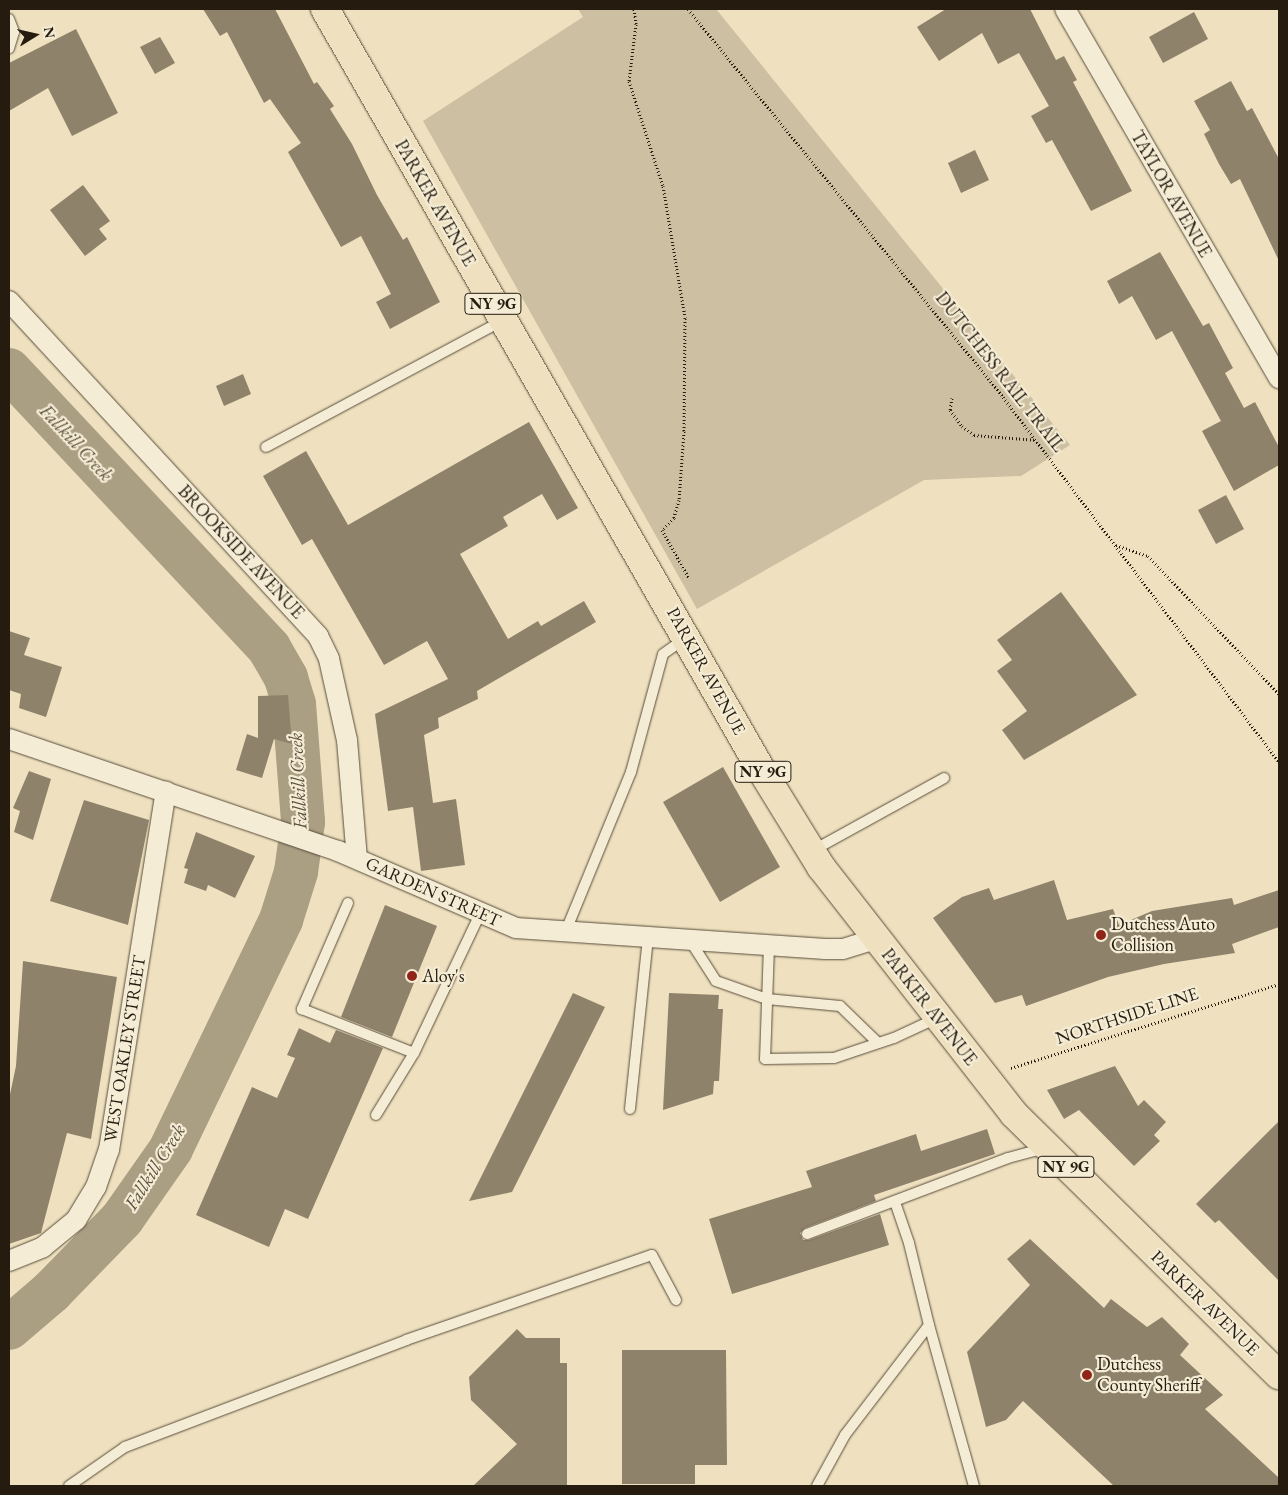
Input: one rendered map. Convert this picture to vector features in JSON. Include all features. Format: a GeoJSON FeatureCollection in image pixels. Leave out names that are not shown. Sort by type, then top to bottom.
{"type":"FeatureCollection","features":[{"type":"Feature","properties":{"kind":"main road","name":"PARKER AVENUE"},"geometry":{"type":"LineString","coordinates":[[325,9],[811,851],[875,939],[937,1018],[984,1077],[1046,1148],[1279,1375]]}},
{"type":"Feature","properties":{"kind":"street","name":"TAYLOR AVENUE"},"geometry":{"type":"LineString","coordinates":[[1065,9],[1279,378]]}},
{"type":"Feature","properties":{"kind":"street","name":"BROOKSIDE AVENUE"},"geometry":{"type":"LineString","coordinates":[[9,301],[318,636],[329,659],[347,740],[357,858]]}},
{"type":"Feature","properties":{"kind":"street","name":"GARDEN STREET"},"geometry":{"type":"LineString","coordinates":[[9,739],[357,858],[480,914],[516,928],[691,942],[843,949],[875,939]]}},
{"type":"Feature","properties":{"kind":"street","name":"WEST OAKLEY STREET"},"geometry":{"type":"LineString","coordinates":[[9,1261],[43,1247],[76,1220],[96,1187],[108,1150],[166,792]]}},
{"type":"Feature","properties":{"kind":"lane"},"geometry":{"type":"LineString","coordinates":[[9,19],[14,32],[9,48]]}},
{"type":"Feature","properties":{"kind":"lane"},"geometry":{"type":"LineString","coordinates":[[266,447],[503,320]]}},
{"type":"Feature","properties":{"kind":"lane"},"geometry":{"type":"LineString","coordinates":[[565,933],[624,790],[663,654],[687,638]]}},
{"type":"Feature","properties":{"kind":"lane"},"geometry":{"type":"LineString","coordinates":[[811,851],[944,778]]}},
{"type":"Feature","properties":{"kind":"lane"},"geometry":{"type":"LineString","coordinates":[[348,903],[302,1009],[414,1054]]}},
{"type":"Feature","properties":{"kind":"lane"},"geometry":{"type":"LineString","coordinates":[[376,1115],[414,1054],[480,914]]}},
{"type":"Feature","properties":{"kind":"lane"},"geometry":{"type":"LineString","coordinates":[[630,1109],[648,939]]}},
{"type":"Feature","properties":{"kind":"lane"},"geometry":{"type":"LineString","coordinates":[[691,942],[716,982],[767,1000],[840,1006],[878,1043]]}},
{"type":"Feature","properties":{"kind":"lane"},"geometry":{"type":"LineString","coordinates":[[769,946],[765,1059],[834,1058],[878,1043],[937,1018]]}},
{"type":"Feature","properties":{"kind":"lane"},"geometry":{"type":"LineString","coordinates":[[807,1234],[896,1202],[1008,1158],[1046,1148]]}},
{"type":"Feature","properties":{"kind":"lane"},"geometry":{"type":"LineString","coordinates":[[896,1202],[909,1243],[929,1326],[974,1486]]}},
{"type":"Feature","properties":{"kind":"lane"},"geometry":{"type":"LineString","coordinates":[[69,1486],[125,1447],[406,1340],[652,1255],[676,1300]]}},
{"type":"Feature","properties":{"kind":"lane"},"geometry":{"type":"LineString","coordinates":[[817,1486],[845,1434],[929,1326]]}},
{"type":"Feature","properties":{"kind":"path"},"geometry":{"type":"LineString","coordinates":[[634,9],[636,24],[629,81],[663,186],[685,318],[680,484],[674,518],[662,530],[689,578]]}},
{"type":"Feature","properties":{"kind":"path","name":"DUTCHESS RAIL TRAIL"},"geometry":{"type":"LineString","coordinates":[[688,9],[1037,440],[1279,762]]}},
{"type":"Feature","properties":{"kind":"path"},"geometry":{"type":"LineString","coordinates":[[952,398],[950,410],[962,426],[974,435],[1037,440]]}},
{"type":"Feature","properties":{"kind":"path"},"geometry":{"type":"LineString","coordinates":[[1115,545],[1148,556],[1279,694]]}},
{"type":"Feature","properties":{"kind":"path","name":"NORTHSIDE LINE"},"geometry":{"type":"LineString","coordinates":[[984,1077],[1279,984]]}},
{"type":"Feature","properties":{"kind":"shaded area"},"geometry":{"type":"Polygon","coordinates":[[[578,9],[716,9],[1070,445],[1021,476],[924,480],[697,609],[423,121],[583,17],[578,9]]]}},
{"type":"Feature","properties":{"kind":"building"},"geometry":{"type":"Polygon","coordinates":[[[203,9],[275,9],[314,84],[317,82],[334,106],[330,109],[352,144],[377,195],[403,240],[407,237],[440,302],[390,329],[376,302],[391,294],[361,236],[341,247],[288,152],[301,143],[270,99],[264,103],[227,32],[220,36],[203,9]]]}},
{"type":"Feature","properties":{"kind":"building"},"geometry":{"type":"Polygon","coordinates":[[[946,9],[1030,9],[1056,60],[1064,56],[1077,80],[1073,82],[1132,191],[1091,211],[1052,140],[1046,143],[1031,116],[1049,106],[1019,53],[998,64],[982,33],[939,61],[917,27],[946,9]]]}},
{"type":"Feature","properties":{"kind":"building"},"geometry":{"type":"Polygon","coordinates":[[[1194,12],[1208,39],[1163,63],[1149,37],[1194,12]]]}},
{"type":"Feature","properties":{"kind":"building"},"geometry":{"type":"Polygon","coordinates":[[[76,29],[118,113],[72,136],[48,88],[9,111],[9,63],[76,29]]]}},
{"type":"Feature","properties":{"kind":"building"},"geometry":{"type":"Polygon","coordinates":[[[160,37],[175,63],[155,74],[140,47],[160,37]]]}},
{"type":"Feature","properties":{"kind":"building"},"geometry":{"type":"Polygon","coordinates":[[[1231,81],[1247,111],[1252,108],[1279,159],[1279,261],[1240,179],[1231,184],[1219,164],[1204,134],[1210,130],[1194,101],[1231,81]]]}},
{"type":"Feature","properties":{"kind":"building"},"geometry":{"type":"Polygon","coordinates":[[[975,150],[989,180],[961,193],[948,163],[975,150]]]}},
{"type":"Feature","properties":{"kind":"building"},"geometry":{"type":"Polygon","coordinates":[[[83,185],[110,221],[99,229],[107,239],[85,256],[50,210],[83,185]]]}},
{"type":"Feature","properties":{"kind":"building"},"geometry":{"type":"Polygon","coordinates":[[[1160,252],[1203,326],[1209,323],[1233,368],[1225,373],[1244,408],[1255,402],[1279,447],[1279,465],[1234,491],[1202,431],[1221,421],[1172,331],[1156,340],[1132,296],[1119,304],[1107,281],[1160,252]]]}},
{"type":"Feature","properties":{"kind":"building"},"geometry":{"type":"Polygon","coordinates":[[[243,374],[251,394],[224,406],[216,386],[243,374]]]}},
{"type":"Feature","properties":{"kind":"building"},"geometry":{"type":"Polygon","coordinates":[[[529,422],[578,508],[557,520],[542,494],[503,517],[508,526],[460,554],[508,639],[538,621],[541,626],[584,601],[596,622],[477,691],[478,699],[438,718],[439,728],[424,735],[433,803],[456,799],[465,865],[421,871],[413,807],[388,811],[375,714],[448,679],[427,641],[384,665],[312,539],[302,545],[263,476],[306,451],[348,525],[529,422]]]}},
{"type":"Feature","properties":{"kind":"building"},"geometry":{"type":"Polygon","coordinates":[[[1226,495],[1244,529],[1216,544],[1198,510],[1226,495]]]}},
{"type":"Feature","properties":{"kind":"building"},"geometry":{"type":"Polygon","coordinates":[[[1061,592],[1137,695],[1024,760],[1002,730],[1027,711],[997,671],[1012,660],[997,640],[1061,592]]]}},
{"type":"Feature","properties":{"kind":"building"},"geometry":{"type":"Polygon","coordinates":[[[9,631],[30,638],[24,655],[62,667],[46,717],[19,708],[21,694],[9,690],[9,631]]]}},
{"type":"Feature","properties":{"kind":"building"},"geometry":{"type":"Polygon","coordinates":[[[288,695],[292,744],[274,739],[262,778],[236,770],[247,734],[258,738],[258,696],[288,695]]]}},
{"type":"Feature","properties":{"kind":"building"},"geometry":{"type":"Polygon","coordinates":[[[723,767],[780,867],[720,902],[663,802],[723,767]]]}},
{"type":"Feature","properties":{"kind":"building"},"geometry":{"type":"Polygon","coordinates":[[[29,771],[51,779],[33,840],[14,832],[20,811],[13,808],[29,771]]]}},
{"type":"Feature","properties":{"kind":"building"},"geometry":{"type":"Polygon","coordinates":[[[84,800],[149,820],[128,925],[50,901],[84,800]]]}},
{"type":"Feature","properties":{"kind":"building"},"geometry":{"type":"Polygon","coordinates":[[[196,832],[255,856],[235,898],[208,885],[206,891],[184,883],[188,869],[184,868],[196,832]]]}},
{"type":"Feature","properties":{"kind":"building","name":"Dutchess Auto Collision"},"geometry":{"type":"Polygon","coordinates":[[[1054,880],[1067,920],[1113,909],[1119,925],[1152,911],[1232,898],[1234,905],[1279,890],[1279,927],[1232,944],[1235,953],[1164,964],[1108,977],[1026,1006],[1022,995],[995,1003],[933,918],[962,897],[989,888],[994,900],[1054,880]]]}},
{"type":"Feature","properties":{"kind":"building"},"geometry":{"type":"Polygon","coordinates":[[[385,905],[437,926],[392,1037],[341,1017],[385,905]]]}},
{"type":"Feature","properties":{"kind":"building"},"geometry":{"type":"Polygon","coordinates":[[[23,961],[117,977],[91,1139],[67,1133],[41,1233],[9,1244],[9,1099],[16,1066],[23,961]]]}},
{"type":"Feature","properties":{"kind":"building"},"geometry":{"type":"Polygon","coordinates":[[[573,993],[605,1007],[512,1192],[469,1201],[573,993]]]}},
{"type":"Feature","properties":{"kind":"building"},"geometry":{"type":"Polygon","coordinates":[[[669,993],[719,995],[718,1009],[723,1009],[719,1081],[714,1081],[713,1094],[663,1110],[669,993]]]}},
{"type":"Feature","properties":{"kind":"building"},"geometry":{"type":"Polygon","coordinates":[[[299,1028],[330,1043],[336,1030],[383,1048],[308,1219],[285,1209],[269,1247],[196,1215],[252,1087],[277,1098],[295,1058],[287,1055],[299,1028]]]}},
{"type":"Feature","properties":{"kind":"building"},"geometry":{"type":"Polygon","coordinates":[[[1115,1066],[1138,1106],[1144,1100],[1166,1122],[1154,1135],[1160,1141],[1134,1166],[1079,1110],[1064,1119],[1047,1090],[1115,1066]]]}},
{"type":"Feature","properties":{"kind":"building"},"geometry":{"type":"Polygon","coordinates":[[[1279,1121],[1279,1281],[1219,1220],[1215,1223],[1196,1204],[1279,1121]]]}},
{"type":"Feature","properties":{"kind":"building"},"geometry":{"type":"Polygon","coordinates":[[[987,1129],[995,1154],[874,1195],[876,1201],[805,1228],[800,1233],[803,1240],[809,1240],[880,1214],[889,1245],[732,1294],[709,1219],[812,1187],[806,1171],[916,1134],[921,1151],[987,1129]]]}},
{"type":"Feature","properties":{"kind":"building","name":"Dutchess County Sheriff"},"geometry":{"type":"Polygon","coordinates":[[[1030,1239],[1104,1308],[1111,1299],[1147,1327],[1162,1317],[1189,1344],[1180,1355],[1223,1395],[1205,1409],[1279,1478],[1279,1486],[1114,1486],[1023,1401],[1006,1420],[986,1427],[967,1352],[1030,1285],[1007,1259],[1030,1239]]]}},
{"type":"Feature","properties":{"kind":"building"},"geometry":{"type":"Polygon","coordinates":[[[517,1329],[526,1338],[560,1338],[560,1363],[567,1363],[567,1486],[473,1486],[517,1444],[471,1400],[469,1377],[517,1329]]]}},
{"type":"Feature","properties":{"kind":"building"},"geometry":{"type":"Polygon","coordinates":[[[622,1350],[726,1350],[727,1465],[695,1465],[695,1484],[622,1484],[622,1350]]]}},
{"type":"Feature","properties":{"kind":"waterway","name":"Fallkill Creek"},"geometry":{"type":"LineString","coordinates":[[9,370],[269,648],[286,678],[294,704],[303,822],[296,872],[281,920],[171,1149],[122,1219],[51,1292],[9,1328]]}},
{"type":"Feature","properties":{"kind":"place","name":"Dutchess Auto Collision"},"geometry":{"type":"Point","coordinates":[1101,935]}},
{"type":"Feature","properties":{"kind":"place","name":"Aloy's"},"geometry":{"type":"Point","coordinates":[412,976]}},
{"type":"Feature","properties":{"kind":"place","name":"Dutchess County Sheriff"},"geometry":{"type":"Point","coordinates":[1087,1375]}}]}
